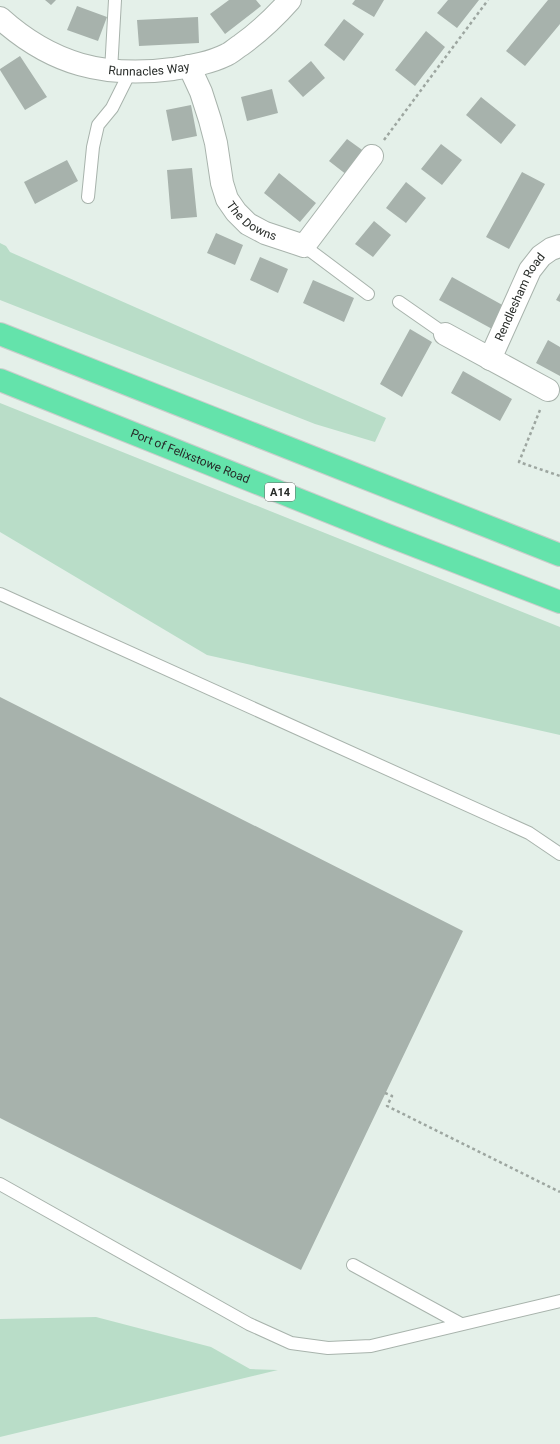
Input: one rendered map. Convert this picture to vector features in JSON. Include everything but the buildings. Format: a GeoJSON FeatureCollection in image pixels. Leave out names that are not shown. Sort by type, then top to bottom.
{"type":"FeatureCollection","features":[{"type":"Feature","properties":{"kind":"highway"},"geometry":{"type":"LineString","coordinates":[[0,334],[560,555]]}},
{"type":"Feature","properties":{"kind":"highway","name":"Port of Felixstowe Road"},"geometry":{"type":"LineString","coordinates":[[0,380],[387,535],[560,602]]}},
{"type":"Feature","properties":{"kind":"street","name":"Runnacles Way"},"geometry":{"type":"LineString","coordinates":[[0,18],[29,40],[60,58],[75,64],[121,71],[152,71],[189,66],[227,55],[267,25],[290,0]]}},
{"type":"Feature","properties":{"kind":"street","name":"The Downs"},"geometry":{"type":"LineString","coordinates":[[189,66],[201,92],[210,120],[216,143],[222,183],[227,198],[236,212],[248,224],[265,234],[304,246]]}},
{"type":"Feature","properties":{"kind":"street"},"geometry":{"type":"LineString","coordinates":[[304,246],[372,156]]}},
{"type":"Feature","properties":{"kind":"street","name":"Rendlesham Road"},"geometry":{"type":"LineString","coordinates":[[490,358],[530,270],[541,256],[560,246]]}},
{"type":"Feature","properties":{"kind":"street"},"geometry":{"type":"LineString","coordinates":[[445,334],[548,390]]}},
{"type":"Feature","properties":{"kind":"lane"},"geometry":{"type":"LineString","coordinates":[[88,197],[93,147],[98,125],[112,108],[121,71],[115,0]]}},
{"type":"Feature","properties":{"kind":"lane"},"geometry":{"type":"LineString","coordinates":[[304,246],[368,294]]}},
{"type":"Feature","properties":{"kind":"lane"},"geometry":{"type":"LineString","coordinates":[[399,302],[445,334]]}},
{"type":"Feature","properties":{"kind":"lane"},"geometry":{"type":"LineString","coordinates":[[0,594],[529,833],[560,854]]}},
{"type":"Feature","properties":{"kind":"lane"},"geometry":{"type":"LineString","coordinates":[[0,1184],[249,1324],[291,1343],[328,1348],[371,1346],[560,1301]]}},
{"type":"Feature","properties":{"kind":"lane"},"geometry":{"type":"LineString","coordinates":[[353,1265],[461,1324]]}},
{"type":"Feature","properties":{"kind":"path"},"geometry":{"type":"LineString","coordinates":[[372,156],[488,0]]}},
{"type":"Feature","properties":{"kind":"path"},"geometry":{"type":"LineString","coordinates":[[548,390],[519,462],[560,476]]}},
{"type":"Feature","properties":{"kind":"path"},"geometry":{"type":"LineString","coordinates":[[386,1093],[392,1096],[387,1106],[560,1192]]}},
{"type":"Feature","properties":{"kind":"green space"},"geometry":{"type":"Polygon","coordinates":[[[0,243],[6,246],[10,252],[386,418],[375,442],[315,424],[0,300],[0,243]]]}},
{"type":"Feature","properties":{"kind":"green space"},"geometry":{"type":"Polygon","coordinates":[[[0,403],[560,627],[560,735],[207,655],[0,532],[0,403]]]}},
{"type":"Feature","properties":{"kind":"green space"},"geometry":{"type":"Polygon","coordinates":[[[96,1317],[211,1347],[250,1369],[278,1370],[0,1437],[0,1319],[96,1317]]]}}]}
